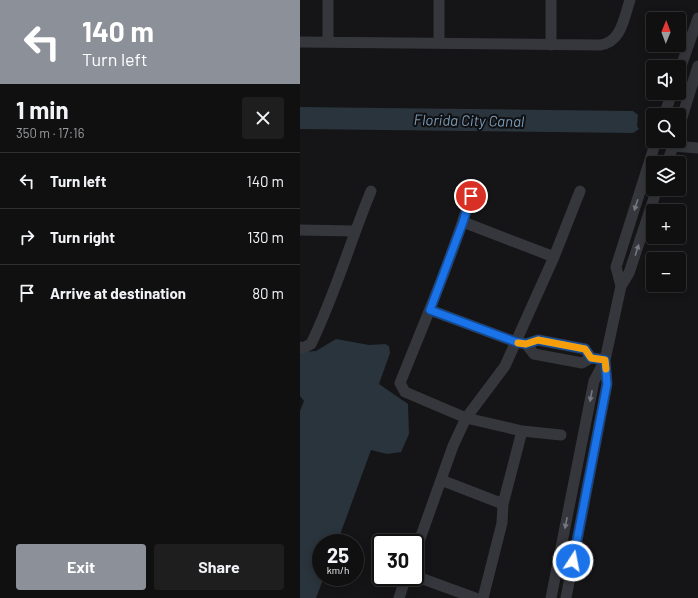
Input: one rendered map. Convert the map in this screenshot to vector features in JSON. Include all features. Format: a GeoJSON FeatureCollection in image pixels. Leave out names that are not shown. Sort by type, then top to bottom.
{"type":"FeatureCollection","features":[{"type":"Feature","properties":{"kind":"street"},"geometry":{"type":"LineString","coordinates":[[328,0],[328,42]]}},
{"type":"Feature","properties":{"kind":"street"},"geometry":{"type":"LineString","coordinates":[[439,0],[439,43]]}},
{"type":"Feature","properties":{"kind":"street"},"geometry":{"type":"LineString","coordinates":[[551,0],[551,44]]}},
{"type":"Feature","properties":{"kind":"street"},"geometry":{"type":"LineString","coordinates":[[300,42],[600,45],[610,43],[619,33],[630,0]]}},
{"type":"Feature","properties":{"kind":"street"},"geometry":{"type":"LineString","coordinates":[[683,60],[698,18]]}},
{"type":"Feature","properties":{"kind":"street"},"geometry":{"type":"LineString","coordinates":[[685,108],[698,66]]}},
{"type":"Feature","properties":{"kind":"street"},"geometry":{"type":"LineString","coordinates":[[686,146],[698,148]]}},
{"type":"Feature","properties":{"kind":"street"},"geometry":{"type":"LineString","coordinates":[[621,286],[616,267],[654,148]]}},
{"type":"Feature","properties":{"kind":"street"},"geometry":{"type":"LineString","coordinates":[[422,534],[453,446],[466,418],[521,343],[580,191]]}},
{"type":"Feature","properties":{"kind":"street"},"geometry":{"type":"LineString","coordinates":[[300,347],[302,348],[311,344],[322,321],[371,192]]}},
{"type":"Feature","properties":{"kind":"street"},"geometry":{"type":"LineString","coordinates":[[471,196],[463,222],[430,310],[400,382],[405,392],[466,418],[522,431],[561,434]]}},
{"type":"Feature","properties":{"kind":"street"},"geometry":{"type":"LineString","coordinates":[[551,598],[594,381],[605,360],[621,286],[629,273],[656,196]]}},
{"type":"Feature","properties":{"kind":"street"},"geometry":{"type":"LineString","coordinates":[[463,222],[554,257]]}},
{"type":"Feature","properties":{"kind":"street"},"geometry":{"type":"LineString","coordinates":[[300,230],[355,231]]}},
{"type":"Feature","properties":{"kind":"street"},"geometry":{"type":"LineString","coordinates":[[430,310],[521,343],[534,354],[582,363],[591,358],[605,360]]}},
{"type":"Feature","properties":{"kind":"street"},"geometry":{"type":"LineString","coordinates":[[521,343],[538,340],[553,342],[585,349],[591,358]]}},
{"type":"Feature","properties":{"kind":"street"},"geometry":{"type":"LineString","coordinates":[[550,358],[553,342]]}},
{"type":"Feature","properties":{"kind":"street"},"geometry":{"type":"LineString","coordinates":[[566,598],[607,384],[605,360]]}},
{"type":"Feature","properties":{"kind":"street"},"geometry":{"type":"LineString","coordinates":[[483,598],[502,522],[503,504],[522,431]]}},
{"type":"Feature","properties":{"kind":"street"},"geometry":{"type":"LineString","coordinates":[[441,480],[503,504]]}},
{"type":"Feature","properties":{"kind":"street"},"geometry":{"type":"LineString","coordinates":[[424,579],[476,598]]}},
{"type":"Feature","properties":{"kind":"street"},"geometry":{"type":"LineString","coordinates":[[399,598],[403,586]]}},
{"type":"Feature","properties":{"kind":"water","name":"Florida City Canal"},"geometry":{"type":"Polygon","coordinates":[[[300,107],[633,111],[638,115],[637,126],[639,129],[633,133],[300,129],[300,107]]]}},
{"type":"Feature","properties":{"kind":"water"},"geometry":{"type":"Polygon","coordinates":[[[336,339],[369,345],[385,344],[389,346],[390,353],[379,384],[408,404],[409,434],[401,452],[387,454],[371,450],[340,534],[312,534],[312,586],[321,586],[316,598],[300,598],[300,411],[304,401],[300,396],[300,352],[316,351],[336,339]]]}},
{"type":"Feature","properties":{"kind":"slow traffic"},"geometry":{"type":"LineString","coordinates":[[518,343],[526,344],[538,340],[585,349],[591,358],[605,360],[606,369]]}},
{"type":"Feature","properties":{"kind":"route"},"geometry":{"type":"LineString","coordinates":[[471,196],[463,222],[430,310],[516,342],[526,344],[538,340],[564,344],[585,349],[591,358],[605,360],[607,384],[573,561]]}}]}
